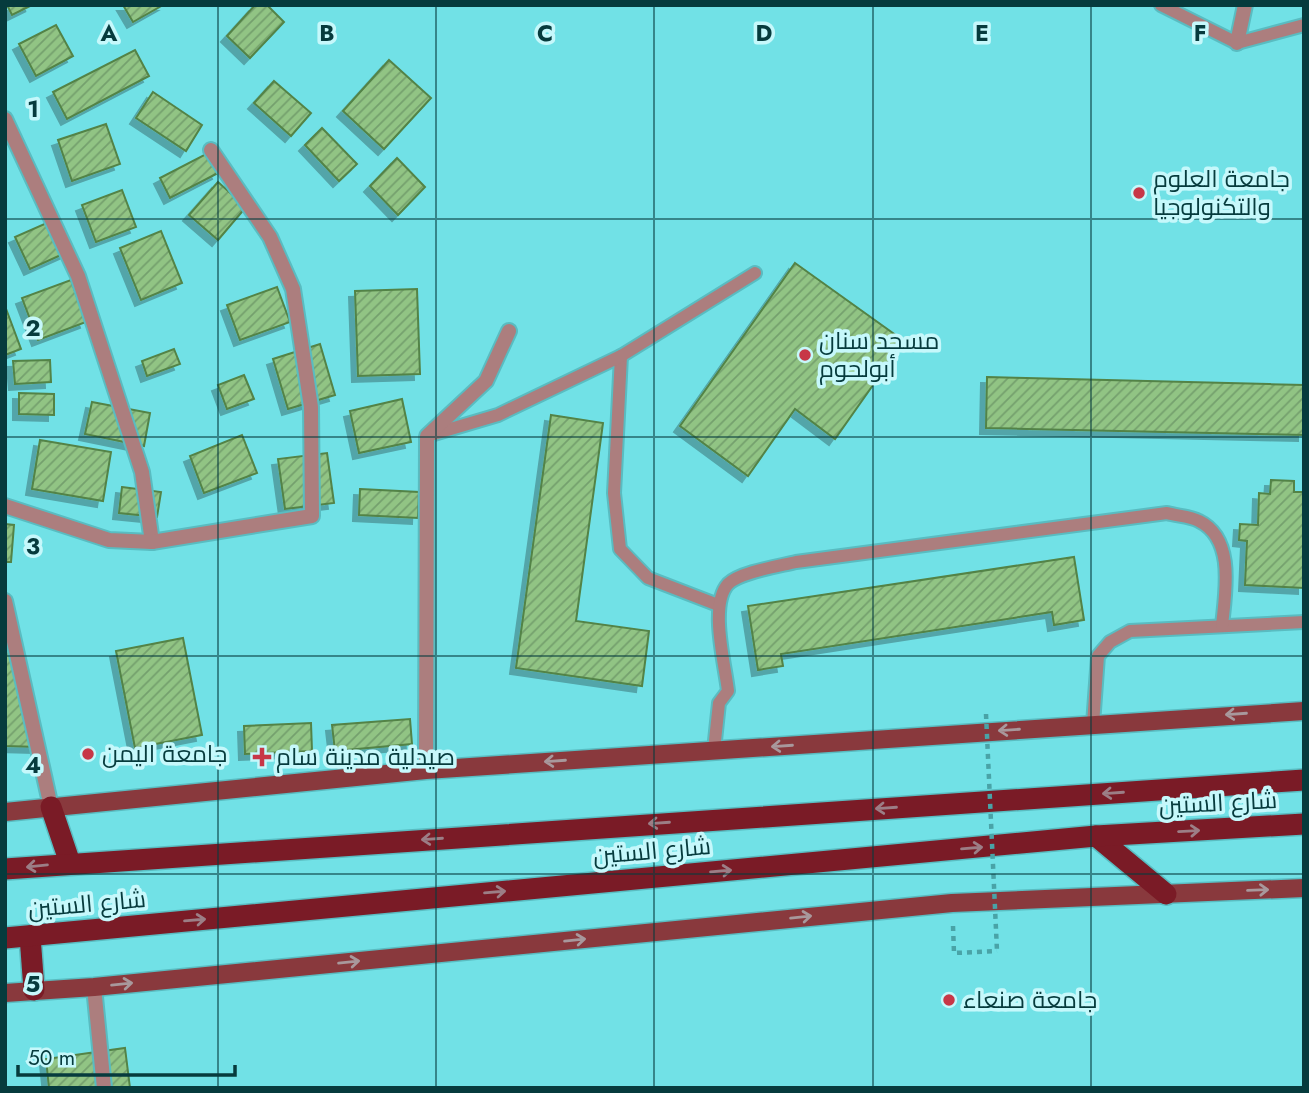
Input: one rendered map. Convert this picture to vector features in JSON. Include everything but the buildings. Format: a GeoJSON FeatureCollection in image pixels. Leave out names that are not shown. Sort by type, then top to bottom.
{"type":"FeatureCollection","features":[{"type":"Feature","properties":{"kind":"highway","name":"شارع الستين"},"geometry":{"type":"LineString","coordinates":[[5,869],[1304,780]]}},
{"type":"Feature","properties":{"kind":"highway"},"geometry":{"type":"LineString","coordinates":[[51,807],[70,863]]}},
{"type":"Feature","properties":{"kind":"highway","name":"شارع الستين"},"geometry":{"type":"LineString","coordinates":[[5,938],[1096,836],[1304,824]]}},
{"type":"Feature","properties":{"kind":"highway"},"geometry":{"type":"LineString","coordinates":[[1096,836],[1166,894]]}},
{"type":"Feature","properties":{"kind":"highway"},"geometry":{"type":"LineString","coordinates":[[30,936],[34,990]]}},
{"type":"Feature","properties":{"kind":"main road"},"geometry":{"type":"LineString","coordinates":[[5,812],[426,770],[1304,711]]}},
{"type":"Feature","properties":{"kind":"main road"},"geometry":{"type":"LineString","coordinates":[[5,993],[94,987],[952,903],[1304,888]]}},
{"type":"Feature","properties":{"kind":"street"},"geometry":{"type":"LineString","coordinates":[[1237,43],[1245,5]]}},
{"type":"Feature","properties":{"kind":"street"},"geometry":{"type":"LineString","coordinates":[[5,119],[78,276],[142,472],[152,542]]}},
{"type":"Feature","properties":{"kind":"street"},"geometry":{"type":"LineString","coordinates":[[5,506],[109,540],[152,542],[312,516],[311,407],[293,289],[270,237],[211,150]]}},
{"type":"Feature","properties":{"kind":"street"},"geometry":{"type":"LineString","coordinates":[[426,770],[427,436],[486,381],[509,331]]}},
{"type":"Feature","properties":{"kind":"street"},"geometry":{"type":"LineString","coordinates":[[5,601],[51,807]]}},
{"type":"Feature","properties":{"kind":"street"},"geometry":{"type":"LineString","coordinates":[[94,987],[104,1088]]}},
{"type":"Feature","properties":{"kind":"lane"},"geometry":{"type":"LineString","coordinates":[[1161,5],[1237,43],[1304,25]]}},
{"type":"Feature","properties":{"kind":"lane"},"geometry":{"type":"LineString","coordinates":[[427,436],[498,415],[621,356],[755,273]]}},
{"type":"Feature","properties":{"kind":"lane"},"geometry":{"type":"LineString","coordinates":[[621,356],[614,493],[620,548],[648,578],[718,605]]}},
{"type":"Feature","properties":{"kind":"lane"},"geometry":{"type":"LineString","coordinates":[[714,750],[719,703],[728,691],[718,605],[729,583],[750,573],[796,562],[1167,513],[1200,521],[1213,535],[1224,557],[1226,587],[1222,626]]}},
{"type":"Feature","properties":{"kind":"lane"},"geometry":{"type":"LineString","coordinates":[[1093,724],[1098,656],[1110,642],[1130,631],[1304,622]]}},
{"type":"Feature","properties":{"kind":"path"},"geometry":{"type":"LineString","coordinates":[[954,953],[997,951],[986,714]]}},
{"type":"Feature","properties":{"kind":"place","name":"جامعة العلوم والتكنولوجيا"},"geometry":{"type":"Point","coordinates":[1139,193]}},
{"type":"Feature","properties":{"kind":"place","name":"مسجد سنان أبولحوم"},"geometry":{"type":"Point","coordinates":[805,355]}},
{"type":"Feature","properties":{"kind":"place","name":"جامعة اليمن"},"geometry":{"type":"Point","coordinates":[88,754]}},
{"type":"Feature","properties":{"kind":"place","name":"صيدلية مدينة سام"},"geometry":{"type":"Point","coordinates":[262,757]}},
{"type":"Feature","properties":{"kind":"place","name":"جامعة صنعاء"},"geometry":{"type":"Point","coordinates":[949,1000]}}]}
